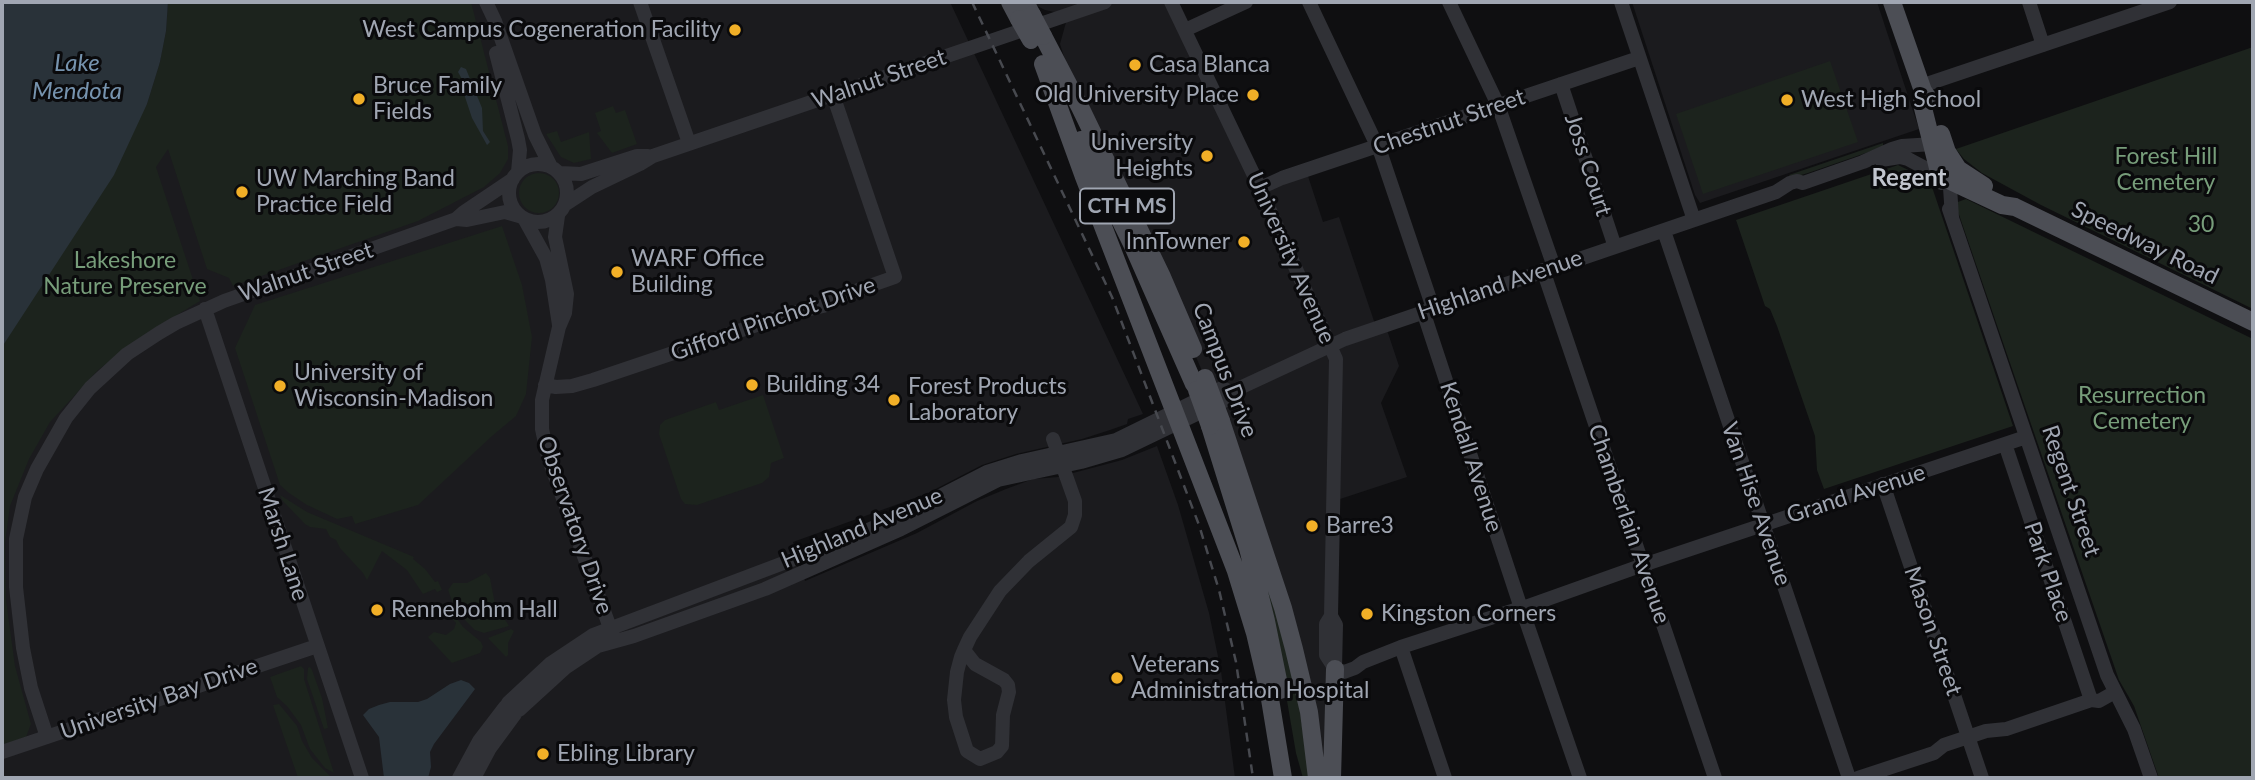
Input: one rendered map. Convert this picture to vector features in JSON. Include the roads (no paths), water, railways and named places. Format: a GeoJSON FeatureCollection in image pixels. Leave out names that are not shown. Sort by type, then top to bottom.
{"type":"FeatureCollection","features":[{"type":"Feature","properties":{"kind":"main road","name":"Campus Drive"},"geometry":{"type":"LineString","coordinates":[[1010,2],[1025,12],[1037,38],[1080,107],[1162,277],[1283,608],[1309,712],[1317,778]]}},
{"type":"Feature","properties":{"kind":"main road","name":"Regent Street"},"geometry":{"type":"LineString","coordinates":[[1892,2],[1922,89],[1930,101],[1945,178]]}},
{"type":"Feature","properties":{"kind":"main road","name":"Campus Drive"},"geometry":{"type":"LineString","coordinates":[[1037,38],[1043,64],[1200,381]]}},
{"type":"Feature","properties":{"kind":"main road"},"geometry":{"type":"LineString","coordinates":[[1043,64],[1084,177],[1222,531],[1246,602],[1269,693],[1283,778]]}},
{"type":"Feature","properties":{"kind":"main road","name":"Speedway Road"},"geometry":{"type":"LineString","coordinates":[[1940,148],[1965,175],[2008,198],[2015,207]]}},
{"type":"Feature","properties":{"kind":"main road","name":"Speedway Road"},"geometry":{"type":"LineString","coordinates":[[1945,178],[2002,205],[2015,207],[2253,322]]}},
{"type":"Feature","properties":{"kind":"main road","name":"Campus Drive"},"geometry":{"type":"LineString","coordinates":[[1215,424],[1257,584],[1279,686],[1293,778]]}},
{"type":"Feature","properties":{"kind":"main road"},"geometry":{"type":"LineString","coordinates":[[1332,778],[1335,669]]}},
{"type":"Feature","properties":{"kind":"street"},"geometry":{"type":"LineString","coordinates":[[640,2],[689,144]]}},
{"type":"Feature","properties":{"kind":"street","name":"Walnut Street"},"geometry":{"type":"LineString","coordinates":[[562,210],[592,187],[653,156],[1105,2]]}},
{"type":"Feature","properties":{"kind":"street","name":"University Avenue"},"geometry":{"type":"LineString","coordinates":[[1171,2],[1260,188],[1337,365],[1331,616]]}},
{"type":"Feature","properties":{"kind":"street"},"geometry":{"type":"LineString","coordinates":[[1185,30],[1246,2]]}},
{"type":"Feature","properties":{"kind":"street","name":"Kendall Avenue"},"geometry":{"type":"LineString","coordinates":[[1309,2],[1377,146],[1521,608],[1580,778]]}},
{"type":"Feature","properties":{"kind":"street","name":"Chamberlain Avenue"},"geometry":{"type":"LineString","coordinates":[[1449,2],[1498,105],[1643,565],[1715,778]]}},
{"type":"Feature","properties":{"kind":"street"},"geometry":{"type":"LineString","coordinates":[[1621,2],[1694,220]]}},
{"type":"Feature","properties":{"kind":"street"},"geometry":{"type":"LineString","coordinates":[[2029,2],[2043,45]]}},
{"type":"Feature","properties":{"kind":"street"},"geometry":{"type":"LineString","coordinates":[[486,3],[535,135],[555,170],[566,182],[568,193],[562,210],[547,222],[536,223],[522,218],[512,208],[509,198],[509,188],[515,175],[520,150],[486,3]]}},
{"type":"Feature","properties":{"kind":"street"},"geometry":{"type":"LineString","coordinates":[[1922,89],[2165,3]]}},
{"type":"Feature","properties":{"kind":"street","name":"Chestnut Street"},"geometry":{"type":"LineString","coordinates":[[1260,188],[1282,178],[1639,58]]}},
{"type":"Feature","properties":{"kind":"street","name":"Joss Court"},"geometry":{"type":"LineString","coordinates":[[1560,84],[1615,247]]}},
{"type":"Feature","properties":{"kind":"street","name":"Gifford Pinchot Drive"},"geometry":{"type":"LineString","coordinates":[[545,385],[572,386],[792,313],[823,306],[838,296],[895,277],[833,95]]}},
{"type":"Feature","properties":{"kind":"street","name":"Highland Avenue"},"geometry":{"type":"LineString","coordinates":[[459,778],[479,741],[512,709],[551,663],[593,635],[613,635],[855,536],[987,472],[1014,463],[1061,460],[1116,440],[1177,416],[1222,388],[1231,392],[1366,331],[1776,192],[1792,191],[1803,183],[1863,162],[1880,153],[1902,146],[1940,148]]}},
{"type":"Feature","properties":{"kind":"street","name":"Walnut Street"},"geometry":{"type":"LineString","coordinates":[[555,170],[581,174],[637,156],[653,156]]}},
{"type":"Feature","properties":{"kind":"street","name":"Highland Avenue"},"geometry":{"type":"LineString","coordinates":[[1863,162],[1900,157],[1945,178]]}},
{"type":"Feature","properties":{"kind":"street"},"geometry":{"type":"LineString","coordinates":[[515,175],[534,164],[555,170]]}},
{"type":"Feature","properties":{"kind":"street","name":"Walnut Street"},"geometry":{"type":"LineString","coordinates":[[47,737],[26,668],[16,593],[16,540],[30,484],[65,418],[107,371],[159,333],[205,309],[250,291],[456,219],[515,175]]}},
{"type":"Feature","properties":{"kind":"street","name":"Regent Street"},"geometry":{"type":"LineString","coordinates":[[1945,178],[1944,193],[2026,437],[2113,688],[2134,729],[2151,778]]}},
{"type":"Feature","properties":{"kind":"street","name":"Observatory Drive"},"geometry":{"type":"LineString","coordinates":[[562,210],[555,237],[567,294],[565,313],[545,385],[541,416],[544,442],[613,635]]}},
{"type":"Feature","properties":{"kind":"street","name":"Walnut Street"},"geometry":{"type":"LineString","coordinates":[[456,219],[467,220],[505,212],[522,218]]}},
{"type":"Feature","properties":{"kind":"street","name":"Observatory Drive"},"geometry":{"type":"LineString","coordinates":[[522,218],[538,241],[549,266],[559,327]]}},
{"type":"Feature","properties":{"kind":"street","name":"Van Hise Avenue"},"geometry":{"type":"LineString","coordinates":[[1664,231],[1849,778]]}},
{"type":"Feature","properties":{"kind":"street","name":"Marsh Lane"},"geometry":{"type":"LineString","coordinates":[[205,309],[362,778]]}},
{"type":"Feature","properties":{"kind":"street","name":"Grand Avenue"},"geometry":{"type":"LineString","coordinates":[[1335,669],[1344,672],[1401,647],[2026,437]]}},
{"type":"Feature","properties":{"kind":"street"},"geometry":{"type":"LineString","coordinates":[[964,650],[975,664],[1008,685],[1002,746],[997,752],[980,759],[967,751],[956,717],[954,700],[957,672],[964,650],[979,621],[1008,582],[1071,527],[1075,501],[1053,439]]}},
{"type":"Feature","properties":{"kind":"street","name":"Park Place"},"geometry":{"type":"LineString","coordinates":[[2006,444],[2091,700]]}},
{"type":"Feature","properties":{"kind":"street","name":"Mason Street"},"geometry":{"type":"LineString","coordinates":[[1883,484],[1982,778]]}},
{"type":"Feature","properties":{"kind":"street"},"geometry":{"type":"LineString","coordinates":[[1331,616],[1336,625],[1335,669],[1327,658],[1325,649],[1326,624],[1331,616]]}},
{"type":"Feature","properties":{"kind":"street"},"geometry":{"type":"LineString","coordinates":[[1335,643],[1346,659],[1363,662]]}},
{"type":"Feature","properties":{"kind":"street","name":"University Bay Drive"},"geometry":{"type":"LineString","coordinates":[[2,752],[317,646]]}},
{"type":"Feature","properties":{"kind":"street"},"geometry":{"type":"LineString","coordinates":[[1401,647],[1445,778]]}},
{"type":"Feature","properties":{"kind":"street"},"geometry":{"type":"LineString","coordinates":[[1858,778],[1934,753],[1944,745],[1969,741],[1996,728],[2006,729],[2091,700],[2099,701],[2113,688]]}},
{"type":"Feature","properties":{"kind":"street","name":"Highland Avenue"},"geometry":{"type":"LineString","coordinates":[[474,778],[512,709]]}},
{"type":"Feature","properties":{"kind":"water","name":"Lake Mendota"},"geometry":{"type":"Polygon","coordinates":[[[2,2],[168,2],[160,62],[147,104],[114,175],[2,347],[2,2]]]}},
{"type":"Feature","properties":{"kind":"water"},"geometry":{"type":"Polygon","coordinates":[[[461,67],[466,69],[482,108],[483,131],[490,142],[487,145],[472,118],[465,97],[463,81],[458,72],[461,67]]]}},
{"type":"Feature","properties":{"kind":"water"},"geometry":{"type":"Polygon","coordinates":[[[461,680],[475,689],[434,744],[430,752],[431,767],[428,778],[384,778],[379,737],[363,715],[369,709],[390,702],[418,702],[427,699],[461,680]]]}},
{"type":"Feature","properties":{"kind":"railway"},"geometry":{"type":"LineString","coordinates":[[972,2],[1112,297],[1199,525],[1219,590],[1236,662],[1253,778]]}},
{"type":"Feature","properties":{"kind":"place","name":"West Campus Cogeneration Facility"},"geometry":{"type":"Point","coordinates":[735,30]}},
{"type":"Feature","properties":{"kind":"place","name":"Casa Blanca"},"geometry":{"type":"Point","coordinates":[1135,65]}},
{"type":"Feature","properties":{"kind":"place","name":"Old University Place"},"geometry":{"type":"Point","coordinates":[1253,95]}},
{"type":"Feature","properties":{"kind":"place","name":"Bruce Family Fields"},"geometry":{"type":"Point","coordinates":[359,99]}},
{"type":"Feature","properties":{"kind":"place","name":"West High School"},"geometry":{"type":"Point","coordinates":[1787,100]}},
{"type":"Feature","properties":{"kind":"place","name":"University Heights"},"geometry":{"type":"Point","coordinates":[1207,156]}},
{"type":"Feature","properties":{"kind":"place","name":"UW Marching Band Practice Field"},"geometry":{"type":"Point","coordinates":[242,192]}},
{"type":"Feature","properties":{"kind":"place","name":"InnTowner"},"geometry":{"type":"Point","coordinates":[1244,242]}},
{"type":"Feature","properties":{"kind":"place","name":"WARF Office Building"},"geometry":{"type":"Point","coordinates":[617,272]}},
{"type":"Feature","properties":{"kind":"place","name":"Building 34"},"geometry":{"type":"Point","coordinates":[752,385]}},
{"type":"Feature","properties":{"kind":"place","name":"University of Wisconsin-Madison"},"geometry":{"type":"Point","coordinates":[280,386]}},
{"type":"Feature","properties":{"kind":"place","name":"Forest Products Laboratory"},"geometry":{"type":"Point","coordinates":[894,400]}},
{"type":"Feature","properties":{"kind":"place","name":"Barre3"},"geometry":{"type":"Point","coordinates":[1312,526]}},
{"type":"Feature","properties":{"kind":"place","name":"Rennebohm Hall"},"geometry":{"type":"Point","coordinates":[377,610]}},
{"type":"Feature","properties":{"kind":"place","name":"Kingston Corners"},"geometry":{"type":"Point","coordinates":[1367,614]}},
{"type":"Feature","properties":{"kind":"place","name":"Veterans Administration Hospital"},"geometry":{"type":"Point","coordinates":[1117,678]}},
{"type":"Feature","properties":{"kind":"place","name":"Ebling Library"},"geometry":{"type":"Point","coordinates":[543,754]}},
{"type":"Feature","properties":{"kind":"district","name":"Regent"},"geometry":{"type":"Point","coordinates":[1909,178]}},
{"type":"Feature","properties":{"kind":"park label","name":"Forest Hill Cemetery"},"geometry":{"type":"Point","coordinates":[2166,170]}},
{"type":"Feature","properties":{"kind":"park label","name":"30"},"geometry":{"type":"Point","coordinates":[2201,225]}},
{"type":"Feature","properties":{"kind":"park label","name":"Lakeshore Nature Preserve"},"geometry":{"type":"Point","coordinates":[125,274]}},
{"type":"Feature","properties":{"kind":"park label","name":"Resurrection Cemetery"},"geometry":{"type":"Point","coordinates":[2142,409]}}]}
